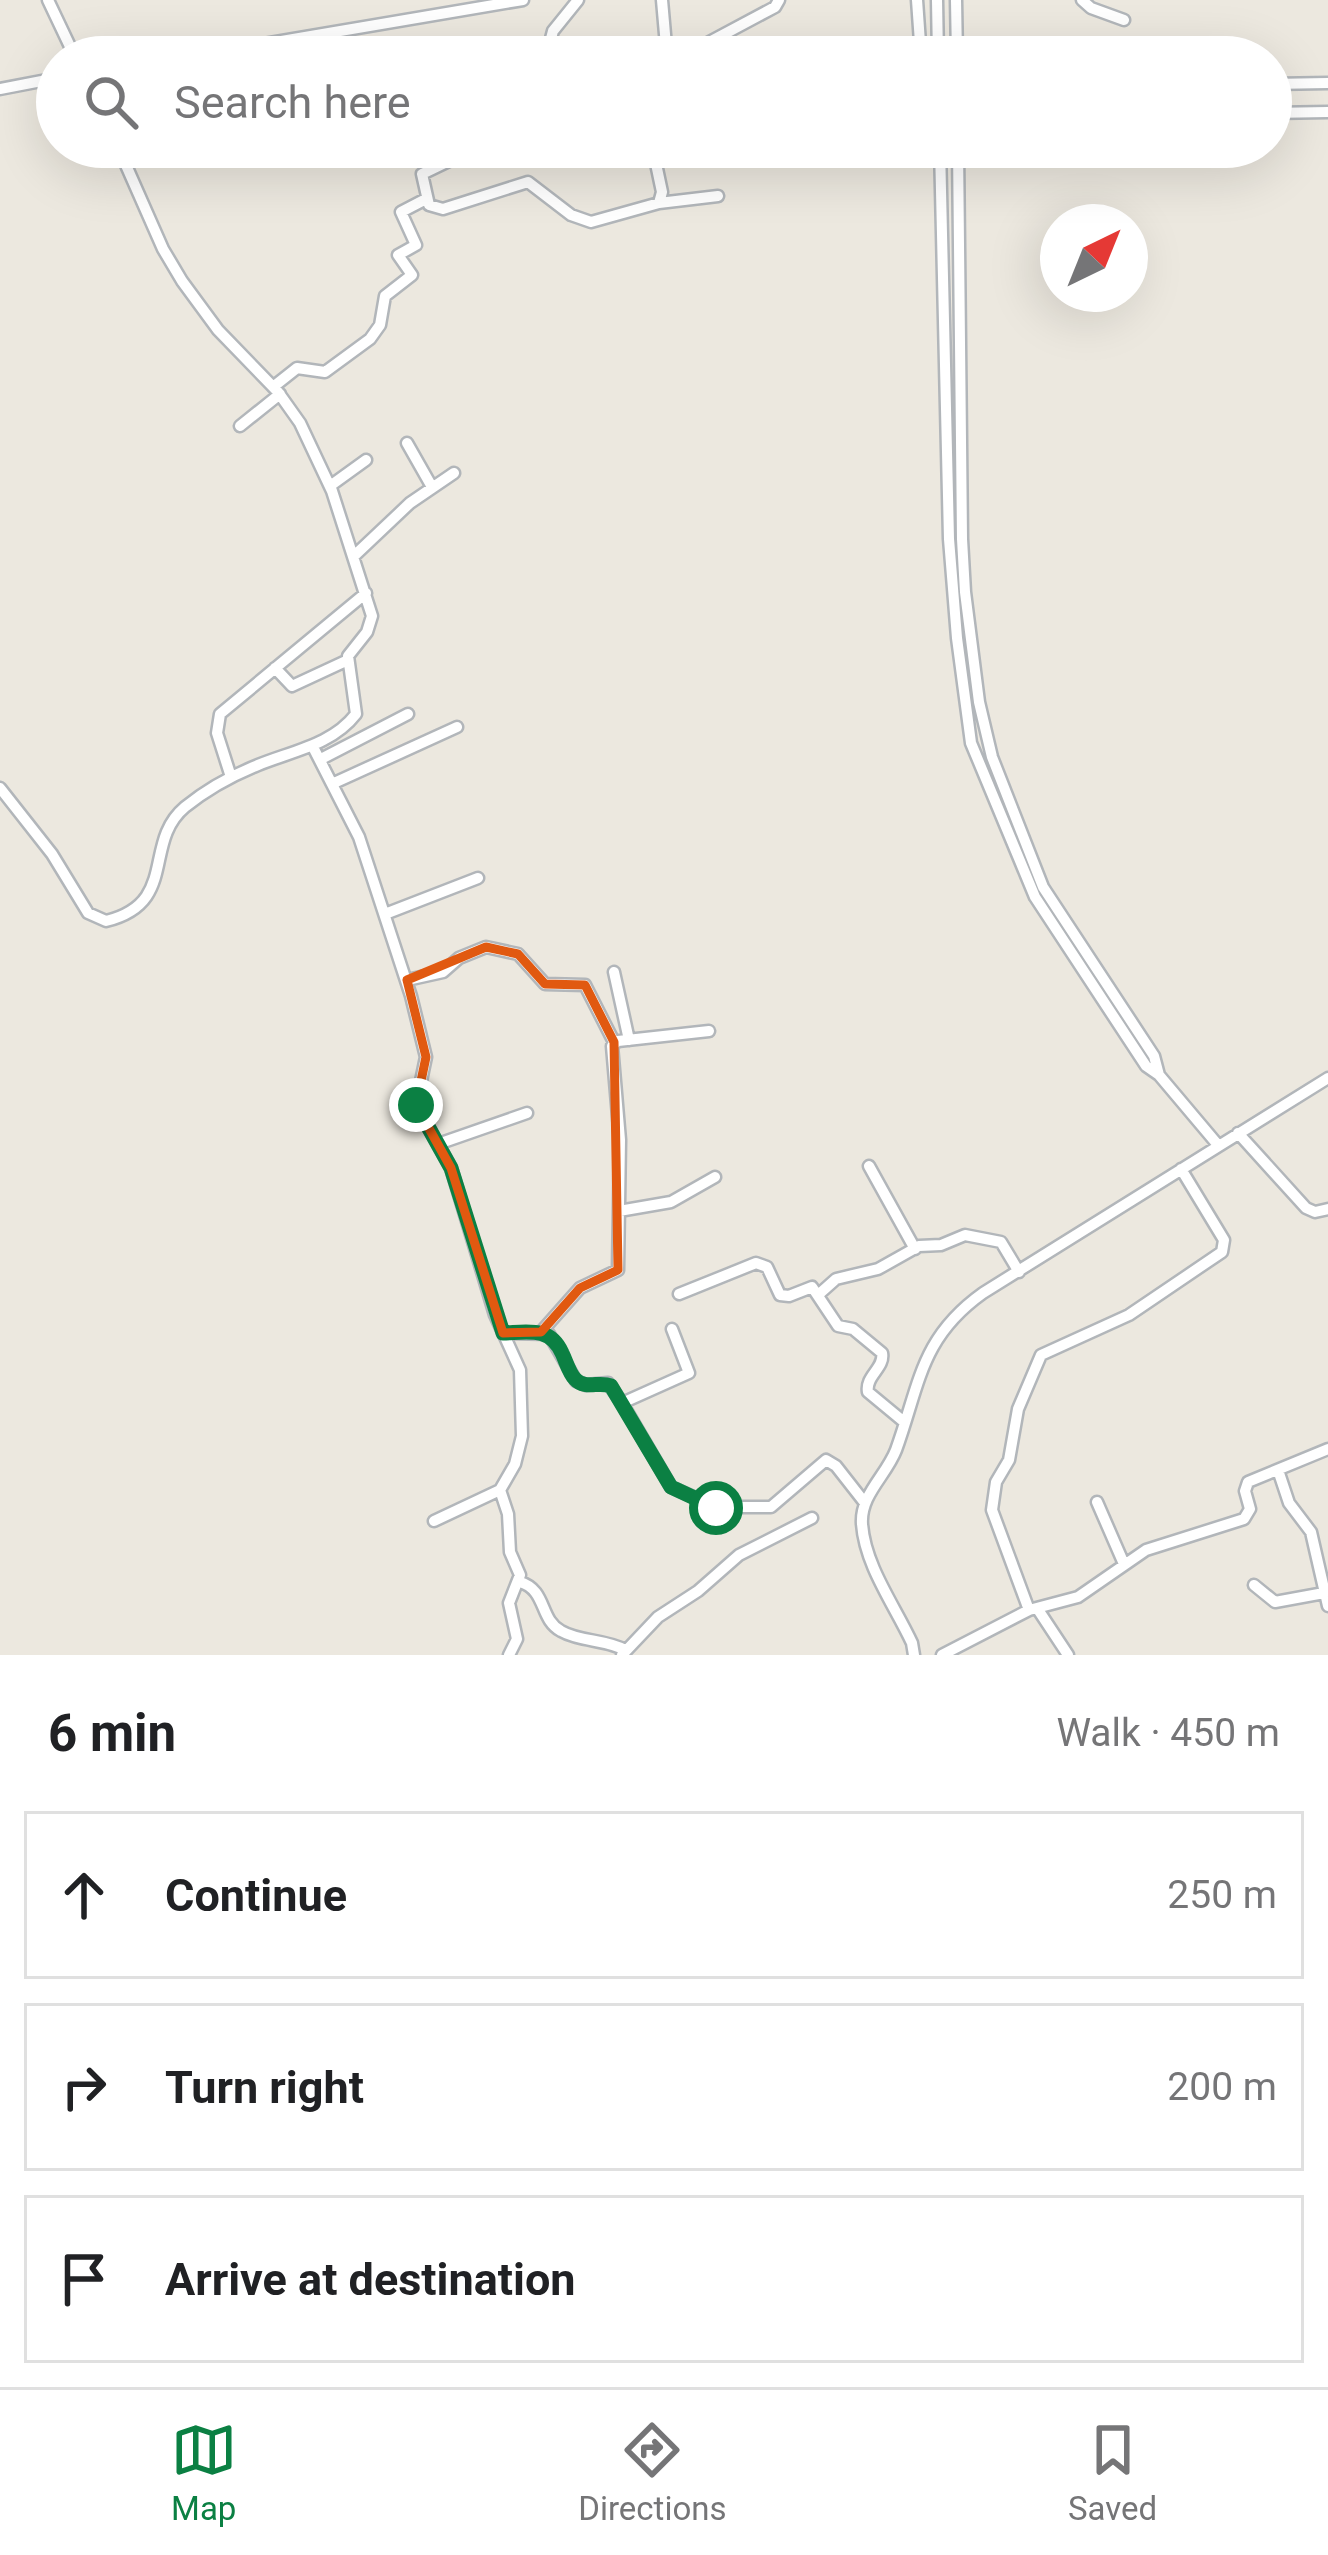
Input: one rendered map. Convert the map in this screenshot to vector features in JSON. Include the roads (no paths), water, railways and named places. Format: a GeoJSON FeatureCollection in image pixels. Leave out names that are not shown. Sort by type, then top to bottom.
{"type":"FeatureCollection","features":[{"type":"Feature","properties":{"kind":"street"},"geometry":{"type":"LineString","coordinates":[[48,0],[65,36]]}},
{"type":"Feature","properties":{"kind":"street"},"geometry":{"type":"LineString","coordinates":[[311,36],[523,0]]}},
{"type":"Feature","properties":{"kind":"street"},"geometry":{"type":"LineString","coordinates":[[552,36],[578,0]]}},
{"type":"Feature","properties":{"kind":"street"},"geometry":{"type":"LineString","coordinates":[[662,0],[665,36]]}},
{"type":"Feature","properties":{"kind":"street"},"geometry":{"type":"LineString","coordinates":[[721,36],[775,7],[779,0]]}},
{"type":"Feature","properties":{"kind":"street"},"geometry":{"type":"LineString","coordinates":[[917,0],[919,36]]}},
{"type":"Feature","properties":{"kind":"street"},"geometry":{"type":"LineString","coordinates":[[937,0],[938,36]]}},
{"type":"Feature","properties":{"kind":"street"},"geometry":{"type":"LineString","coordinates":[[956,0],[957,36]]}},
{"type":"Feature","properties":{"kind":"street"},"geometry":{"type":"LineString","coordinates":[[1082,0],[1124,20]]}},
{"type":"Feature","properties":{"kind":"street"},"geometry":{"type":"LineString","coordinates":[[0,89],[36,82]]}},
{"type":"Feature","properties":{"kind":"street"},"geometry":{"type":"LineString","coordinates":[[1292,84],[1328,83]]}},
{"type":"Feature","properties":{"kind":"street"},"geometry":{"type":"LineString","coordinates":[[1292,113],[1328,112]]}},
{"type":"Feature","properties":{"kind":"street"},"geometry":{"type":"LineString","coordinates":[[127,168],[182,281],[218,330],[300,423],[330,486],[366,593],[371,626],[348,660],[292,686],[275,668]]}},
{"type":"Feature","properties":{"kind":"street"},"geometry":{"type":"LineString","coordinates":[[431,168],[422,179],[426,199],[435,208],[528,182],[571,215],[591,221],[659,202],[718,196]]}},
{"type":"Feature","properties":{"kind":"street"},"geometry":{"type":"LineString","coordinates":[[658,168],[659,202]]}},
{"type":"Feature","properties":{"kind":"street"},"geometry":{"type":"LineString","coordinates":[[941,168],[950,539],[971,743],[1035,897],[1146,1066],[1218,1145]]}},
{"type":"Feature","properties":{"kind":"street"},"geometry":{"type":"LineString","coordinates":[[958,168],[962,539],[979,702],[992,758],[1043,887],[1154,1056],[1159,1075]]}},
{"type":"Feature","properties":{"kind":"street"},"geometry":{"type":"LineString","coordinates":[[240,426],[297,368],[325,372],[370,340],[380,326],[385,296],[412,274],[398,255],[416,245],[400,212],[426,199]]}},
{"type":"Feature","properties":{"kind":"street"},"geometry":{"type":"LineString","coordinates":[[407,443],[432,488]]}},
{"type":"Feature","properties":{"kind":"street"},"geometry":{"type":"LineString","coordinates":[[330,486],[366,460]]}},
{"type":"Feature","properties":{"kind":"street"},"geometry":{"type":"LineString","coordinates":[[354,556],[454,473]]}},
{"type":"Feature","properties":{"kind":"street"},"geometry":{"type":"LineString","coordinates":[[231,777],[218,733],[220,714],[366,593]]}},
{"type":"Feature","properties":{"kind":"street"},"geometry":{"type":"LineString","coordinates":[[0,788],[52,854],[88,914],[106,921],[132,910],[151,892],[169,824],[184,808],[231,777],[313,747],[356,714],[348,660]]}},
{"type":"Feature","properties":{"kind":"street"},"geometry":{"type":"LineString","coordinates":[[321,759],[408,714]]}},
{"type":"Feature","properties":{"kind":"street"},"geometry":{"type":"LineString","coordinates":[[334,783],[457,727]]}},
{"type":"Feature","properties":{"kind":"street"},"geometry":{"type":"LineString","coordinates":[[313,747],[359,838],[385,914],[427,1057],[416,1105],[456,1183],[503,1333],[520,1370],[519,1453],[500,1490],[434,1521]]}},
{"type":"Feature","properties":{"kind":"street"},"geometry":{"type":"LineString","coordinates":[[385,914],[478,878]]}},
{"type":"Feature","properties":{"kind":"street"},"geometry":{"type":"LineString","coordinates":[[406,980],[443,972],[459,958],[486,947],[518,954],[545,984],[585,985],[614,1042],[620,1140],[618,1270],[580,1288],[541,1332]]}},
{"type":"Feature","properties":{"kind":"street"},"geometry":{"type":"LineString","coordinates":[[614,972],[629,1040]]}},
{"type":"Feature","properties":{"kind":"street"},"geometry":{"type":"LineString","coordinates":[[614,1042],[709,1031]]}},
{"type":"Feature","properties":{"kind":"street"},"geometry":{"type":"LineString","coordinates":[[914,1655],[869,1556],[862,1523],[865,1503],[896,1450],[924,1360],[942,1330],[967,1305],[1328,1078]]}},
{"type":"Feature","properties":{"kind":"street"},"geometry":{"type":"LineString","coordinates":[[438,1144],[526,1113]]}},
{"type":"Feature","properties":{"kind":"street"},"geometry":{"type":"LineString","coordinates":[[1238,1133],[1306,1208],[1328,1209]]}},
{"type":"Feature","properties":{"kind":"street"},"geometry":{"type":"LineString","coordinates":[[869,1166],[915,1249]]}},
{"type":"Feature","properties":{"kind":"street"},"geometry":{"type":"LineString","coordinates":[[1068,1655],[1033,1609],[992,1510],[997,1479],[1009,1460],[1018,1409],[1041,1355],[1129,1315],[1222,1252],[1224,1240],[1180,1169]]}},
{"type":"Feature","properties":{"kind":"street"},"geometry":{"type":"LineString","coordinates":[[619,1211],[671,1202],[715,1177]]}},
{"type":"Feature","properties":{"kind":"street"},"geometry":{"type":"LineString","coordinates":[[818,1295],[836,1279],[872,1272],[915,1249],[965,1235],[996,1239],[1019,1272]]}},
{"type":"Feature","properties":{"kind":"street"},"geometry":{"type":"LineString","coordinates":[[680,1294],[762,1262],[780,1294],[788,1296],[808,1286],[838,1326],[853,1329],[882,1353],[868,1392],[903,1421]]}},
{"type":"Feature","properties":{"kind":"street"},"geometry":{"type":"LineString","coordinates":[[622,1403],[689,1373],[672,1329]]}},
{"type":"Feature","properties":{"kind":"street"},"geometry":{"type":"LineString","coordinates":[[503,1333],[541,1332],[554,1337],[576,1381],[608,1383],[671,1487],[716,1508],[770,1507],[826,1460],[865,1503]]}},
{"type":"Feature","properties":{"kind":"street"},"geometry":{"type":"LineString","coordinates":[[942,1655],[1033,1609],[1078,1597],[1146,1550],[1244,1519],[1250,1509],[1245,1487],[1328,1449]]}},
{"type":"Feature","properties":{"kind":"street"},"geometry":{"type":"LineString","coordinates":[[1278,1470],[1289,1502],[1311,1532],[1328,1606]]}},
{"type":"Feature","properties":{"kind":"street"},"geometry":{"type":"LineString","coordinates":[[500,1490],[520,1582],[509,1603],[517,1639],[509,1655]]}},
{"type":"Feature","properties":{"kind":"street"},"geometry":{"type":"LineString","coordinates":[[1097,1502],[1124,1564]]}},
{"type":"Feature","properties":{"kind":"street"},"geometry":{"type":"LineString","coordinates":[[520,1582],[538,1592],[559,1630],[623,1653],[658,1616],[698,1591],[740,1555],[812,1518]]}},
{"type":"Feature","properties":{"kind":"street"},"geometry":{"type":"LineString","coordinates":[[1254,1585],[1275,1602],[1325,1585]]}}]}
